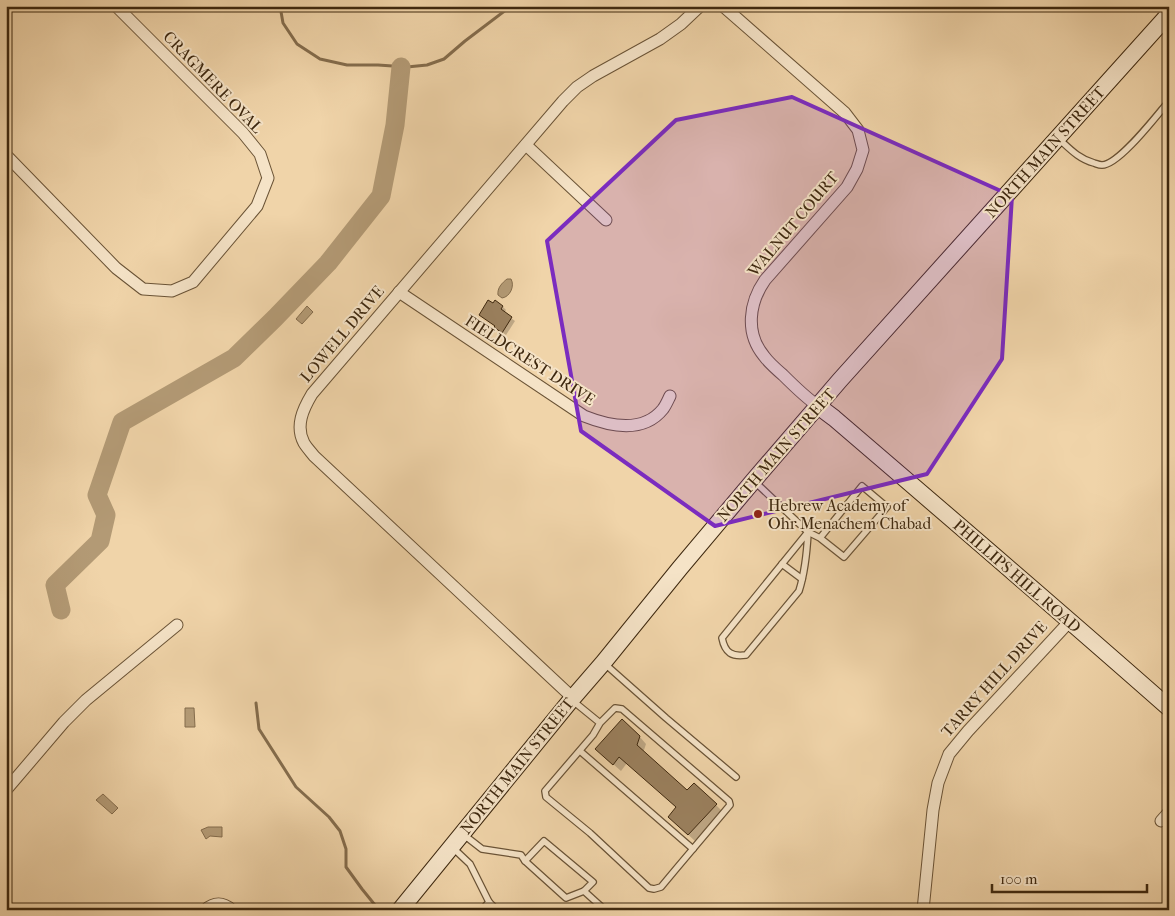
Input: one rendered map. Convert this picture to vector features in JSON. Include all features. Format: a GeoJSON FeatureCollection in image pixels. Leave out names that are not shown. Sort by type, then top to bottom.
{"type":"FeatureCollection","features":[{"type":"Feature","properties":{"kind":"street","name":"CRAGMERE OVAL"},"geometry":{"type":"LineString","coordinates":[[6,155],[116,268],[142,289],[172,291],[193,282],[257,206],[268,178],[260,154],[243,133],[116,6]]}},
{"type":"Feature","properties":{"kind":"street","name":"WALNUT COURT"},"geometry":{"type":"LineString","coordinates":[[723,6],[845,113],[858,130],[863,150],[857,169],[847,187],[766,280],[757,294],[752,309],[752,334],[763,356],[802,394],[818,406]]}},
{"type":"Feature","properties":{"kind":"street","name":"LOWELL DRIVE"},"geometry":{"type":"LineString","coordinates":[[572,699],[314,456],[304,442],[299,426],[303,409],[312,394],[563,101],[577,87],[593,76],[660,39],[681,24],[693,9]]}},
{"type":"Feature","properties":{"kind":"street","name":"NORTH MAIN STREET"},"geometry":{"type":"LineString","coordinates":[[400,910],[754,480],[1169,14]]}},
{"type":"Feature","properties":{"kind":"street"},"geometry":{"type":"LineString","coordinates":[[526,145],[606,220]]}},
{"type":"Feature","properties":{"kind":"street","name":"FIELDCREST DRIVE"},"geometry":{"type":"LineString","coordinates":[[399,292],[584,416],[601,423],[621,426],[641,425],[652,419],[663,409],[670,396]]}},
{"type":"Feature","properties":{"kind":"street","name":"PHILLIPS HILL ROAD"},"geometry":{"type":"LineString","coordinates":[[818,406],[1169,708]]}},
{"type":"Feature","properties":{"kind":"street","name":"TARRY HILL DRIVE"},"geometry":{"type":"LineString","coordinates":[[923,910],[933,810],[938,783],[949,754],[1070,621]]}},
{"type":"Feature","properties":{"kind":"street"},"geometry":{"type":"LineString","coordinates":[[6,790],[64,722],[86,700],[177,625]]}},
{"type":"Feature","properties":{"kind":"street"},"geometry":{"type":"LineString","coordinates":[[204,910],[216,903],[227,906],[232,910]]}},
{"type":"Feature","properties":{"kind":"lane"},"geometry":{"type":"LineString","coordinates":[[1058,137],[1085,160],[1102,165],[1112,162],[1124,153],[1169,101]]}},
{"type":"Feature","properties":{"kind":"lane"},"geometry":{"type":"LineString","coordinates":[[754,480],[808,532],[820,538],[844,557],[887,507],[862,486],[820,538]]}},
{"type":"Feature","properties":{"kind":"lane"},"geometry":{"type":"LineString","coordinates":[[808,532],[799,591],[746,655],[738,656],[730,653],[723,646],[722,638],[808,532]]}},
{"type":"Feature","properties":{"kind":"lane"},"geometry":{"type":"LineString","coordinates":[[782,564],[802,579]]}},
{"type":"Feature","properties":{"kind":"lane"},"geometry":{"type":"LineString","coordinates":[[603,663],[736,777]]}},
{"type":"Feature","properties":{"kind":"lane"},"geometry":{"type":"LineString","coordinates":[[572,699],[600,723]]}},
{"type":"Feature","properties":{"kind":"lane"},"geometry":{"type":"LineString","coordinates":[[615,708],[622,709],[729,802],[730,805],[661,887],[649,888],[590,833],[546,797],[545,791],[594,734],[600,723],[615,708]]}},
{"type":"Feature","properties":{"kind":"lane"},"geometry":{"type":"LineString","coordinates":[[580,751],[693,849]]}},
{"type":"Feature","properties":{"kind":"lane"},"geometry":{"type":"LineString","coordinates":[[457,840],[482,849],[521,854],[525,861],[566,898],[584,891],[593,882],[544,841],[525,861]]}},
{"type":"Feature","properties":{"kind":"lane"},"geometry":{"type":"LineString","coordinates":[[457,840],[489,902],[498,910]]}},
{"type":"Feature","properties":{"kind":"lane"},"geometry":{"type":"LineString","coordinates":[[584,891],[605,910]]}},
{"type":"Feature","properties":{"kind":"lane"},"geometry":{"type":"LineString","coordinates":[[482,910],[489,902]]}},
{"type":"Feature","properties":{"kind":"highlighted area"},"geometry":{"type":"Polygon","coordinates":[[[792,97],[1012,196],[1002,359],[927,474],[715,526],[581,431],[547,241],[676,120],[792,97]]]}},
{"type":"Feature","properties":{"kind":"shaded area"},"geometry":{"type":"Polygon","coordinates":[[[507,279],[511,279],[512,288],[507,296],[502,298],[498,295],[498,290],[507,279]]]}},
{"type":"Feature","properties":{"kind":"shaded area"},"geometry":{"type":"Polygon","coordinates":[[[307,306],[313,312],[302,324],[296,319],[307,306]]]}},
{"type":"Feature","properties":{"kind":"shaded area"},"geometry":{"type":"Polygon","coordinates":[[[185,708],[194,708],[195,727],[185,727],[185,708]]]}},
{"type":"Feature","properties":{"kind":"shaded area"},"geometry":{"type":"Polygon","coordinates":[[[103,794],[118,808],[112,814],[96,800],[103,794]]]}},
{"type":"Feature","properties":{"kind":"shaded area"},"geometry":{"type":"Polygon","coordinates":[[[208,827],[222,827],[222,837],[210,836],[206,839],[201,830],[208,827]]]}},
{"type":"Feature","properties":{"kind":"building"},"geometry":{"type":"Polygon","coordinates":[[[488,300],[493,303],[495,300],[503,306],[501,309],[512,317],[502,333],[479,315],[488,300]]]}},
{"type":"Feature","properties":{"kind":"building"},"geometry":{"type":"Polygon","coordinates":[[[622,719],[640,736],[637,745],[687,790],[694,783],[717,804],[688,835],[668,817],[676,807],[619,757],[613,765],[595,749],[622,719]]]}},
{"type":"Feature","properties":{"kind":"waterway"},"geometry":{"type":"LineString","coordinates":[[280,6],[283,23],[297,44],[320,59],[347,65],[407,67],[427,65],[444,59],[511,6]]}},
{"type":"Feature","properties":{"kind":"waterway"},"geometry":{"type":"LineString","coordinates":[[61,610],[55,585],[100,541],[106,515],[97,495],[122,422],[234,358],[328,263],[381,196],[395,125],[401,67]]}},
{"type":"Feature","properties":{"kind":"waterway"},"geometry":{"type":"LineString","coordinates":[[256,703],[259,729],[296,787],[329,817],[340,831],[346,849],[346,867],[379,910]]}},
{"type":"Feature","properties":{"kind":"place","name":"Hebrew Academy of Ohr Menachem Chabad"},"geometry":{"type":"Point","coordinates":[758,514]}}]}
